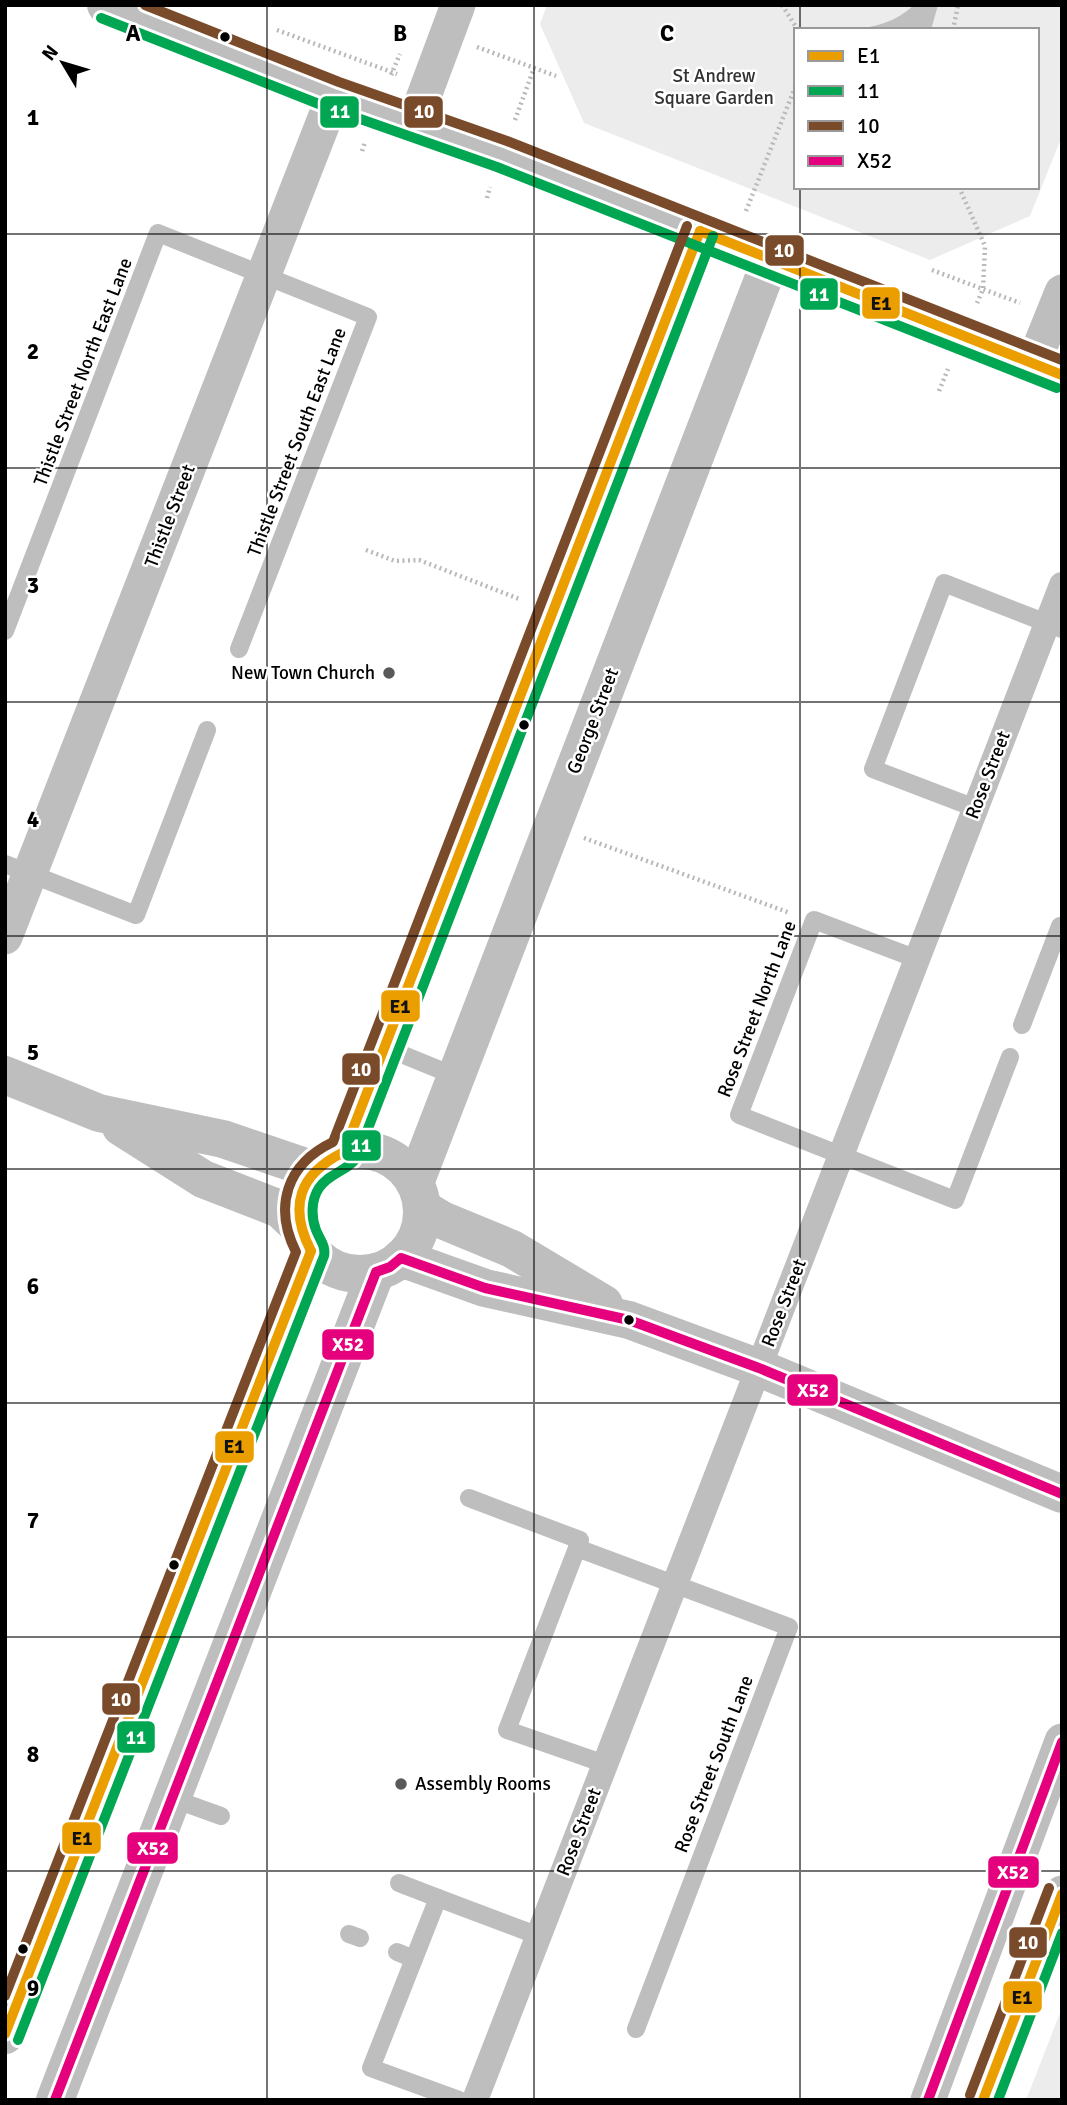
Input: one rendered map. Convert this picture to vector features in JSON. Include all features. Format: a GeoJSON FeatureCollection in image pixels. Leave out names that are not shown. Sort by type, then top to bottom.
{"type":"FeatureCollection","features":[{"type":"Feature","properties":{"kind":"street"},"geometry":{"type":"LineString","coordinates":[[121,8],[334,96],[502,154],[1047,370],[1057,304]]}},
{"type":"Feature","properties":{"kind":"street"},"geometry":{"type":"LineString","coordinates":[[414,123],[452,21]]}},
{"type":"Feature","properties":{"kind":"street","name":"Thistle Street"},"geometry":{"type":"LineString","coordinates":[[5,937],[18,869],[264,275],[334,96]]}},
{"type":"Feature","properties":{"kind":"street"},"geometry":{"type":"LineString","coordinates":[[329,1161],[384,1046],[700,232]]}},
{"type":"Feature","properties":{"kind":"street","name":"George Street"},"geometry":{"type":"LineString","coordinates":[[55,2100],[171,1798],[389,1265],[418,1233],[421,1222],[418,1195],[455,1076],[771,259]]}},
{"type":"Feature","properties":{"kind":"street","name":"Rose Street"},"geometry":{"type":"LineString","coordinates":[[475,2100],[975,808],[1054,626],[1062,585]]}},
{"type":"Feature","properties":{"kind":"street"},"geometry":{"type":"LineString","coordinates":[[5,1075],[99,1113],[329,1161]]}},
{"type":"Feature","properties":{"kind":"street"},"geometry":{"type":"LineString","coordinates":[[99,1113],[203,1179],[280,1209],[320,1260],[341,1272],[365,1274],[389,1265],[629,1320],[759,1368],[1062,1494]]}},
{"type":"Feature","properties":{"kind":"street"},"geometry":{"type":"LineString","coordinates":[[5,2035],[306,1240],[299,1202],[306,1180],[329,1161],[358,1150],[384,1155],[396,1162],[418,1195],[442,1220],[512,1249],[629,1320]]}},
{"type":"Feature","properties":{"kind":"street"},"geometry":{"type":"LineString","coordinates":[[928,2100],[1062,1741]]}},
{"type":"Feature","properties":{"kind":"street"},"geometry":{"type":"LineString","coordinates":[[983,2100],[1062,1893]]}},
{"type":"Feature","properties":{"kind":"lane","name":"Thistle Street North East Lane"},"geometry":{"type":"LineString","coordinates":[[5,631],[158,233],[264,275]]}},
{"type":"Feature","properties":{"kind":"lane","name":"Thistle Street South East Lane"},"geometry":{"type":"LineString","coordinates":[[239,649],[368,317],[264,275]]}},
{"type":"Feature","properties":{"kind":"lane"},"geometry":{"type":"LineString","coordinates":[[975,808],[873,769],[930,597],[944,583],[1054,626]]}},
{"type":"Feature","properties":{"kind":"lane"},"geometry":{"type":"LineString","coordinates":[[18,869],[136,915],[207,730]]}},
{"type":"Feature","properties":{"kind":"lane","name":"Rose Street North Lane"},"geometry":{"type":"LineString","coordinates":[[840,1157],[739,1115],[814,919],[917,959]]}},
{"type":"Feature","properties":{"kind":"lane"},"geometry":{"type":"LineString","coordinates":[[1022,1025],[1060,926]]}},
{"type":"Feature","properties":{"kind":"lane"},"geometry":{"type":"LineString","coordinates":[[384,1046],[455,1076]]}},
{"type":"Feature","properties":{"kind":"lane"},"geometry":{"type":"LineString","coordinates":[[840,1157],[954,1200],[1010,1057]]}},
{"type":"Feature","properties":{"kind":"lane"},"geometry":{"type":"LineString","coordinates":[[469,1498],[580,1540],[507,1730],[605,1764]]}},
{"type":"Feature","properties":{"kind":"lane"},"geometry":{"type":"LineString","coordinates":[[577,1548],[675,1584]]}},
{"type":"Feature","properties":{"kind":"lane","name":"Rose Street South Lane"},"geometry":{"type":"LineString","coordinates":[[636,2029],[789,1627],[675,1584]]}},
{"type":"Feature","properties":{"kind":"lane"},"geometry":{"type":"LineString","coordinates":[[171,1798],[221,1816]]}},
{"type":"Feature","properties":{"kind":"lane"},"geometry":{"type":"LineString","coordinates":[[399,1883],[538,1936]]}},
{"type":"Feature","properties":{"kind":"lane"},"geometry":{"type":"LineString","coordinates":[[438,1898],[371,2068],[459,2100]]}},
{"type":"Feature","properties":{"kind":"lane"},"geometry":{"type":"LineString","coordinates":[[397,1952],[414,1959]]}},
{"type":"Feature","properties":{"kind":"path"},"geometry":{"type":"LineString","coordinates":[[782,5],[797,28]]}},
{"type":"Feature","properties":{"kind":"path"},"geometry":{"type":"LineString","coordinates":[[953,28],[958,5]]}},
{"type":"Feature","properties":{"kind":"path"},"geometry":{"type":"LineString","coordinates":[[452,21],[556,76]]}},
{"type":"Feature","properties":{"kind":"path"},"geometry":{"type":"LineString","coordinates":[[275,29],[392,73]]}},
{"type":"Feature","properties":{"kind":"path"},"geometry":{"type":"LineString","coordinates":[[759,178],[794,90]]}},
{"type":"Feature","properties":{"kind":"path"},"geometry":{"type":"LineString","coordinates":[[939,391],[983,289],[985,246],[960,189]]}},
{"type":"Feature","properties":{"kind":"path"},"geometry":{"type":"LineString","coordinates":[[932,270],[983,289],[1057,304]]}},
{"type":"Feature","properties":{"kind":"path"},"geometry":{"type":"LineString","coordinates":[[366,550],[395,561],[419,560],[552,612]]}},
{"type":"Feature","properties":{"kind":"path"},"geometry":{"type":"LineString","coordinates":[[552,826],[801,918],[814,919]]}},
{"type":"Feature","properties":{"kind":"green space","name":"St Andrew Square Garden"},"geometry":{"type":"Polygon","coordinates":[[[547,5],[1062,5],[1062,136],[1030,216],[930,260],[584,123],[540,24],[547,5]]]}},
{"type":"Feature","properties":{"kind":"green space"},"geometry":{"type":"Polygon","coordinates":[[[1062,2008],[1062,2100],[1026,2100],[1062,2008]]]}},
{"type":"Feature","properties":{"kind":"shaded area"},"geometry":{"type":"Polygon","coordinates":[[[914,5],[938,5],[932,28],[865,28],[885,23],[914,5]]]}},
{"type":"Feature","properties":{"kind":"transit line","name":"10"},"geometry":{"type":"LineString","coordinates":[[145,5],[339,82],[507,141],[1062,360]]}},
{"type":"Feature","properties":{"kind":"transit line","name":"11"},"geometry":{"type":"LineString","coordinates":[[101,18],[329,108],[497,167],[1057,388]]}},
{"type":"Feature","properties":{"kind":"transit line","name":"10"},"geometry":{"type":"LineString","coordinates":[[5,1996],[296,1252],[286,1218],[285,1203],[289,1188],[295,1174],[305,1162],[333,1142],[687,226]]}},
{"type":"Feature","properties":{"kind":"transit line","name":"E1"},"geometry":{"type":"LineString","coordinates":[[700,231],[1062,375]]}},
{"type":"Feature","properties":{"kind":"transit line","name":"E1"},"geometry":{"type":"LineString","coordinates":[[311,1251],[300,1220],[302,1193],[317,1170],[344,1152],[700,231]]}},
{"type":"Feature","properties":{"kind":"transit line","name":"11"},"geometry":{"type":"LineString","coordinates":[[18,2040],[324,1256],[313,1220],[316,1193],[323,1183],[349,1166],[357,1157],[713,236]]}},
{"type":"Feature","properties":{"kind":"transit line","name":"E1"},"geometry":{"type":"LineString","coordinates":[[5,2034],[311,1251]]}},
{"type":"Feature","properties":{"kind":"transit line","name":"X52"},"geometry":{"type":"LineString","coordinates":[[55,2100],[376,1272],[390,1267],[401,1258],[485,1288],[629,1320],[759,1368],[1062,1494]]}},
{"type":"Feature","properties":{"kind":"transit line","name":"X52"},"geometry":{"type":"LineString","coordinates":[[928,2100],[1062,1742]]}},
{"type":"Feature","properties":{"kind":"transit line","name":"10"},"geometry":{"type":"LineString","coordinates":[[970,2095],[1049,1888]]}},
{"type":"Feature","properties":{"kind":"transit line","name":"E1"},"geometry":{"type":"LineString","coordinates":[[983,2100],[1062,1894]]}},
{"type":"Feature","properties":{"kind":"transit line","name":"11"},"geometry":{"type":"LineString","coordinates":[[998,2100],[1062,1933]]}},
{"type":"Feature","properties":{"kind":"place","name":"New Town Church"},"geometry":{"type":"Point","coordinates":[389,673]}},
{"type":"Feature","properties":{"kind":"place","name":"Assembly Rooms"},"geometry":{"type":"Point","coordinates":[401,1784]}}]}
